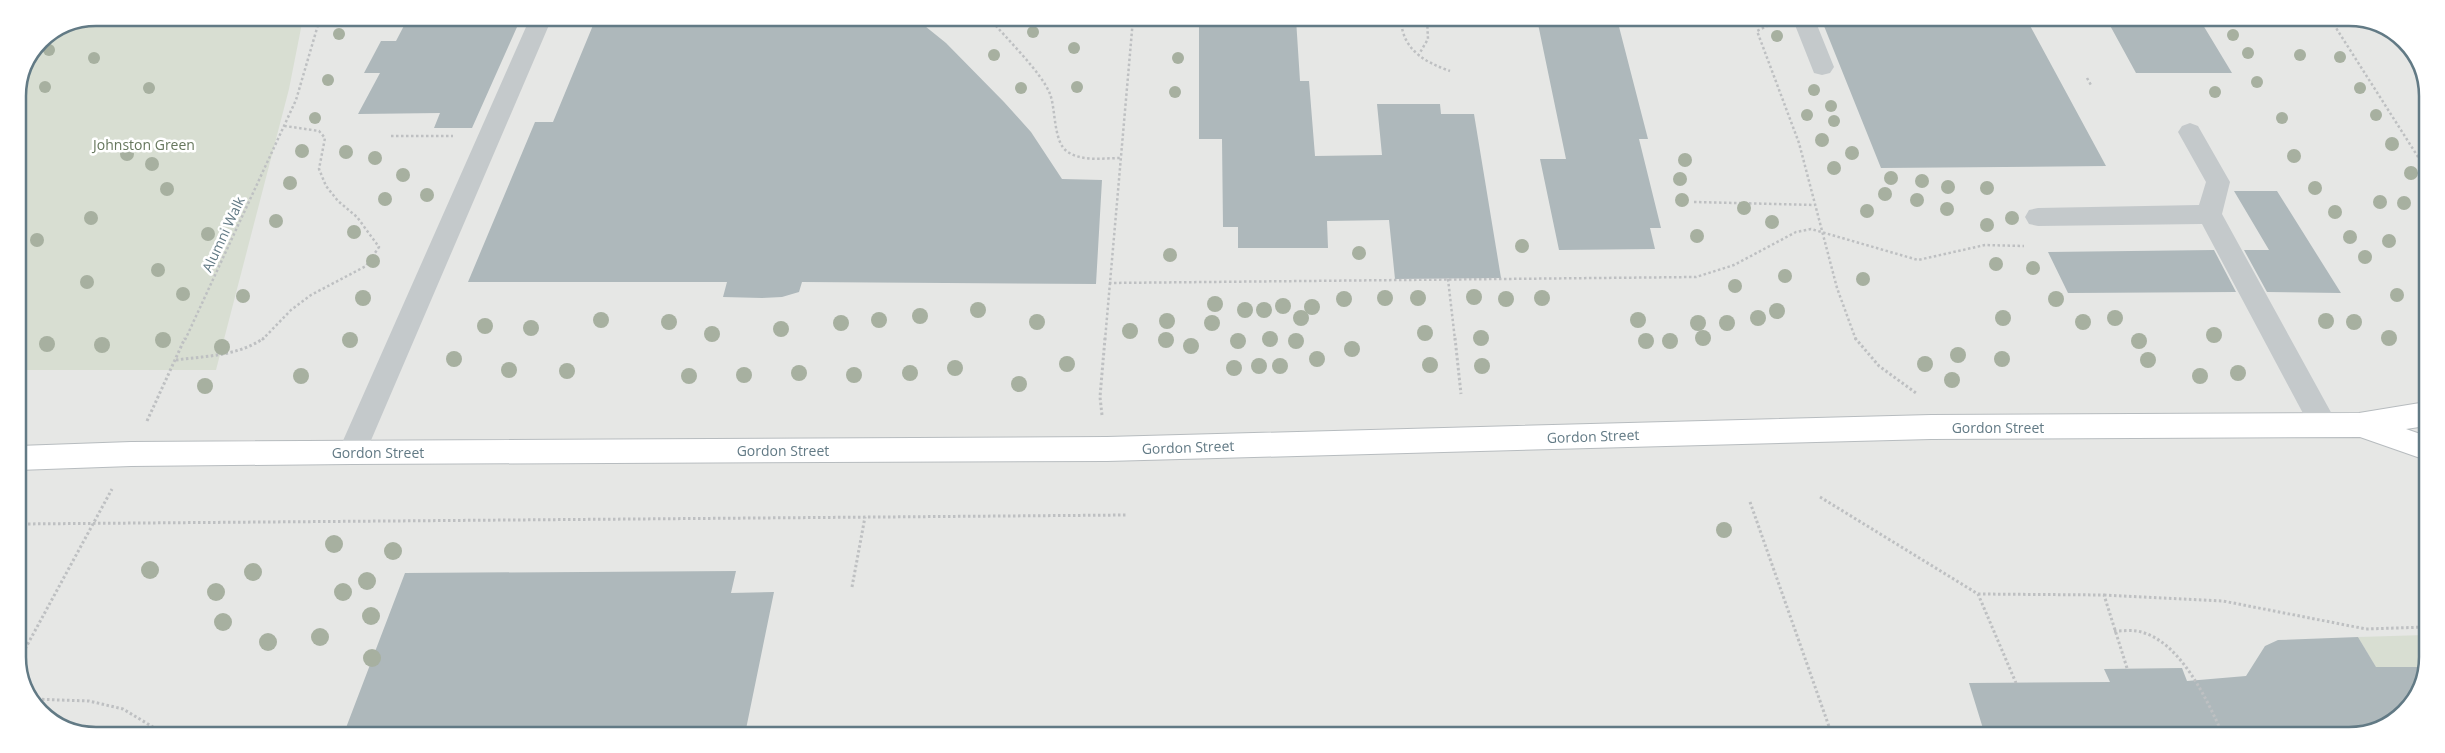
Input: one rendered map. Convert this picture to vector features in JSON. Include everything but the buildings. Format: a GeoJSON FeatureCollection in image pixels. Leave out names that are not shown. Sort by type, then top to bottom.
{"type":"FeatureCollection","features":[{"type":"Feature","properties":{"kind":"main road","name":"Gordon Street"},"geometry":{"type":"LineString","coordinates":[[26,458],[131,454],[352,452],[1107,449],[1931,427],[2359,425],[2419,415]]}},
{"type":"Feature","properties":{"kind":"main road","name":"Gordon Street"},"geometry":{"type":"LineString","coordinates":[[2359,425],[2419,446]]}},
{"type":"Feature","properties":{"kind":"lane"},"geometry":{"type":"LineString","coordinates":[[352,452],[537,26]]}},
{"type":"Feature","properties":{"kind":"lane"},"geometry":{"type":"LineString","coordinates":[[1806,26],[1822,67]]}},
{"type":"Feature","properties":{"kind":"lane"},"geometry":{"type":"LineString","coordinates":[[2190,132],[2218,182],[2209,214],[2323,424]]}},
{"type":"Feature","properties":{"kind":"lane"},"geometry":{"type":"LineString","coordinates":[[2038,217],[2209,214]]}},
{"type":"Feature","properties":{"kind":"path","name":"Alumni Walk"},"geometry":{"type":"LineString","coordinates":[[26,647],[131,454],[285,126],[296,100],[318,26]]}},
{"type":"Feature","properties":{"kind":"path"},"geometry":{"type":"LineString","coordinates":[[996,26],[1042,80],[1050,94],[1060,143],[1071,155],[1084,158],[1121,158]]}},
{"type":"Feature","properties":{"kind":"path"},"geometry":{"type":"LineString","coordinates":[[1103,423],[1100,397],[1132,26]]}},
{"type":"Feature","properties":{"kind":"path"},"geometry":{"type":"LineString","coordinates":[[1400,26],[1406,46],[1418,56],[1450,71]]}},
{"type":"Feature","properties":{"kind":"path"},"geometry":{"type":"LineString","coordinates":[[1418,56],[1426,48],[1428,26]]}},
{"type":"Feature","properties":{"kind":"path"},"geometry":{"type":"LineString","coordinates":[[1767,26],[1757,31],[1799,143],[1837,288],[1856,340],[1879,366],[1916,392],[1931,427]]}},
{"type":"Feature","properties":{"kind":"path"},"geometry":{"type":"LineString","coordinates":[[2336,26],[2419,158]]}},
{"type":"Feature","properties":{"kind":"path"},"geometry":{"type":"LineString","coordinates":[[2087,78],[2091,85]]}},
{"type":"Feature","properties":{"kind":"path"},"geometry":{"type":"LineString","coordinates":[[176,360],[233,353],[253,346],[266,337],[291,310],[311,295],[366,266],[379,247],[357,216],[338,201],[326,186],[319,169],[325,138],[319,131],[285,126]]}},
{"type":"Feature","properties":{"kind":"path"},"geometry":{"type":"LineString","coordinates":[[391,136],[489,136]]}},
{"type":"Feature","properties":{"kind":"path"},"geometry":{"type":"LineString","coordinates":[[1694,202],[1815,205]]}},
{"type":"Feature","properties":{"kind":"path"},"geometry":{"type":"LineString","coordinates":[[1109,283],[1696,277],[1734,265],[1796,232],[1811,229],[1918,260],[1985,245],[2032,246]]}},
{"type":"Feature","properties":{"kind":"path"},"geometry":{"type":"LineString","coordinates":[[1448,280],[1461,394]]}},
{"type":"Feature","properties":{"kind":"path"},"geometry":{"type":"LineString","coordinates":[[1820,497],[1978,594],[2104,596],[2223,601],[2366,629],[2419,627]]}},
{"type":"Feature","properties":{"kind":"path"},"geometry":{"type":"LineString","coordinates":[[1750,502],[1829,727]]}},
{"type":"Feature","properties":{"kind":"path"},"geometry":{"type":"LineString","coordinates":[[26,524],[1126,515]]}},
{"type":"Feature","properties":{"kind":"path"},"geometry":{"type":"LineString","coordinates":[[852,587],[865,517]]}},
{"type":"Feature","properties":{"kind":"path"},"geometry":{"type":"LineString","coordinates":[[1978,594],[2016,683]]}},
{"type":"Feature","properties":{"kind":"path"},"geometry":{"type":"LineString","coordinates":[[2104,596],[2114,631],[2128,668]]}},
{"type":"Feature","properties":{"kind":"path"},"geometry":{"type":"LineString","coordinates":[[2114,631],[2138,631],[2154,638],[2172,653],[2191,675],[2219,727]]}},
{"type":"Feature","properties":{"kind":"path"},"geometry":{"type":"LineString","coordinates":[[41,699],[90,701],[123,709],[153,727]]}},
{"type":"Feature","properties":{"kind":"shaded area"},"geometry":{"type":"Polygon","coordinates":[[[96,26],[2349,26],[2367,29],[2388,38],[2404,54],[2413,69],[2419,92],[2419,657],[2416,675],[2407,696],[2391,712],[2371,723],[2349,727],[96,727],[78,724],[57,715],[41,699],[30,679],[26,661],[26,96],[32,69],[38,57],[57,38],[83,28],[96,26]]]}},
{"type":"Feature","properties":{"kind":"green space","name":"Johnston Green"},"geometry":{"type":"Polygon","coordinates":[[[96,26],[301,26],[289,89],[216,370],[26,370],[26,96],[32,69],[38,57],[57,38],[69,32],[96,26]]]}},
{"type":"Feature","properties":{"kind":"green space"},"geometry":{"type":"Polygon","coordinates":[[[2419,635],[2419,657],[2416,675],[2407,696],[2398,706],[2358,637],[2419,635]]]}}]}
